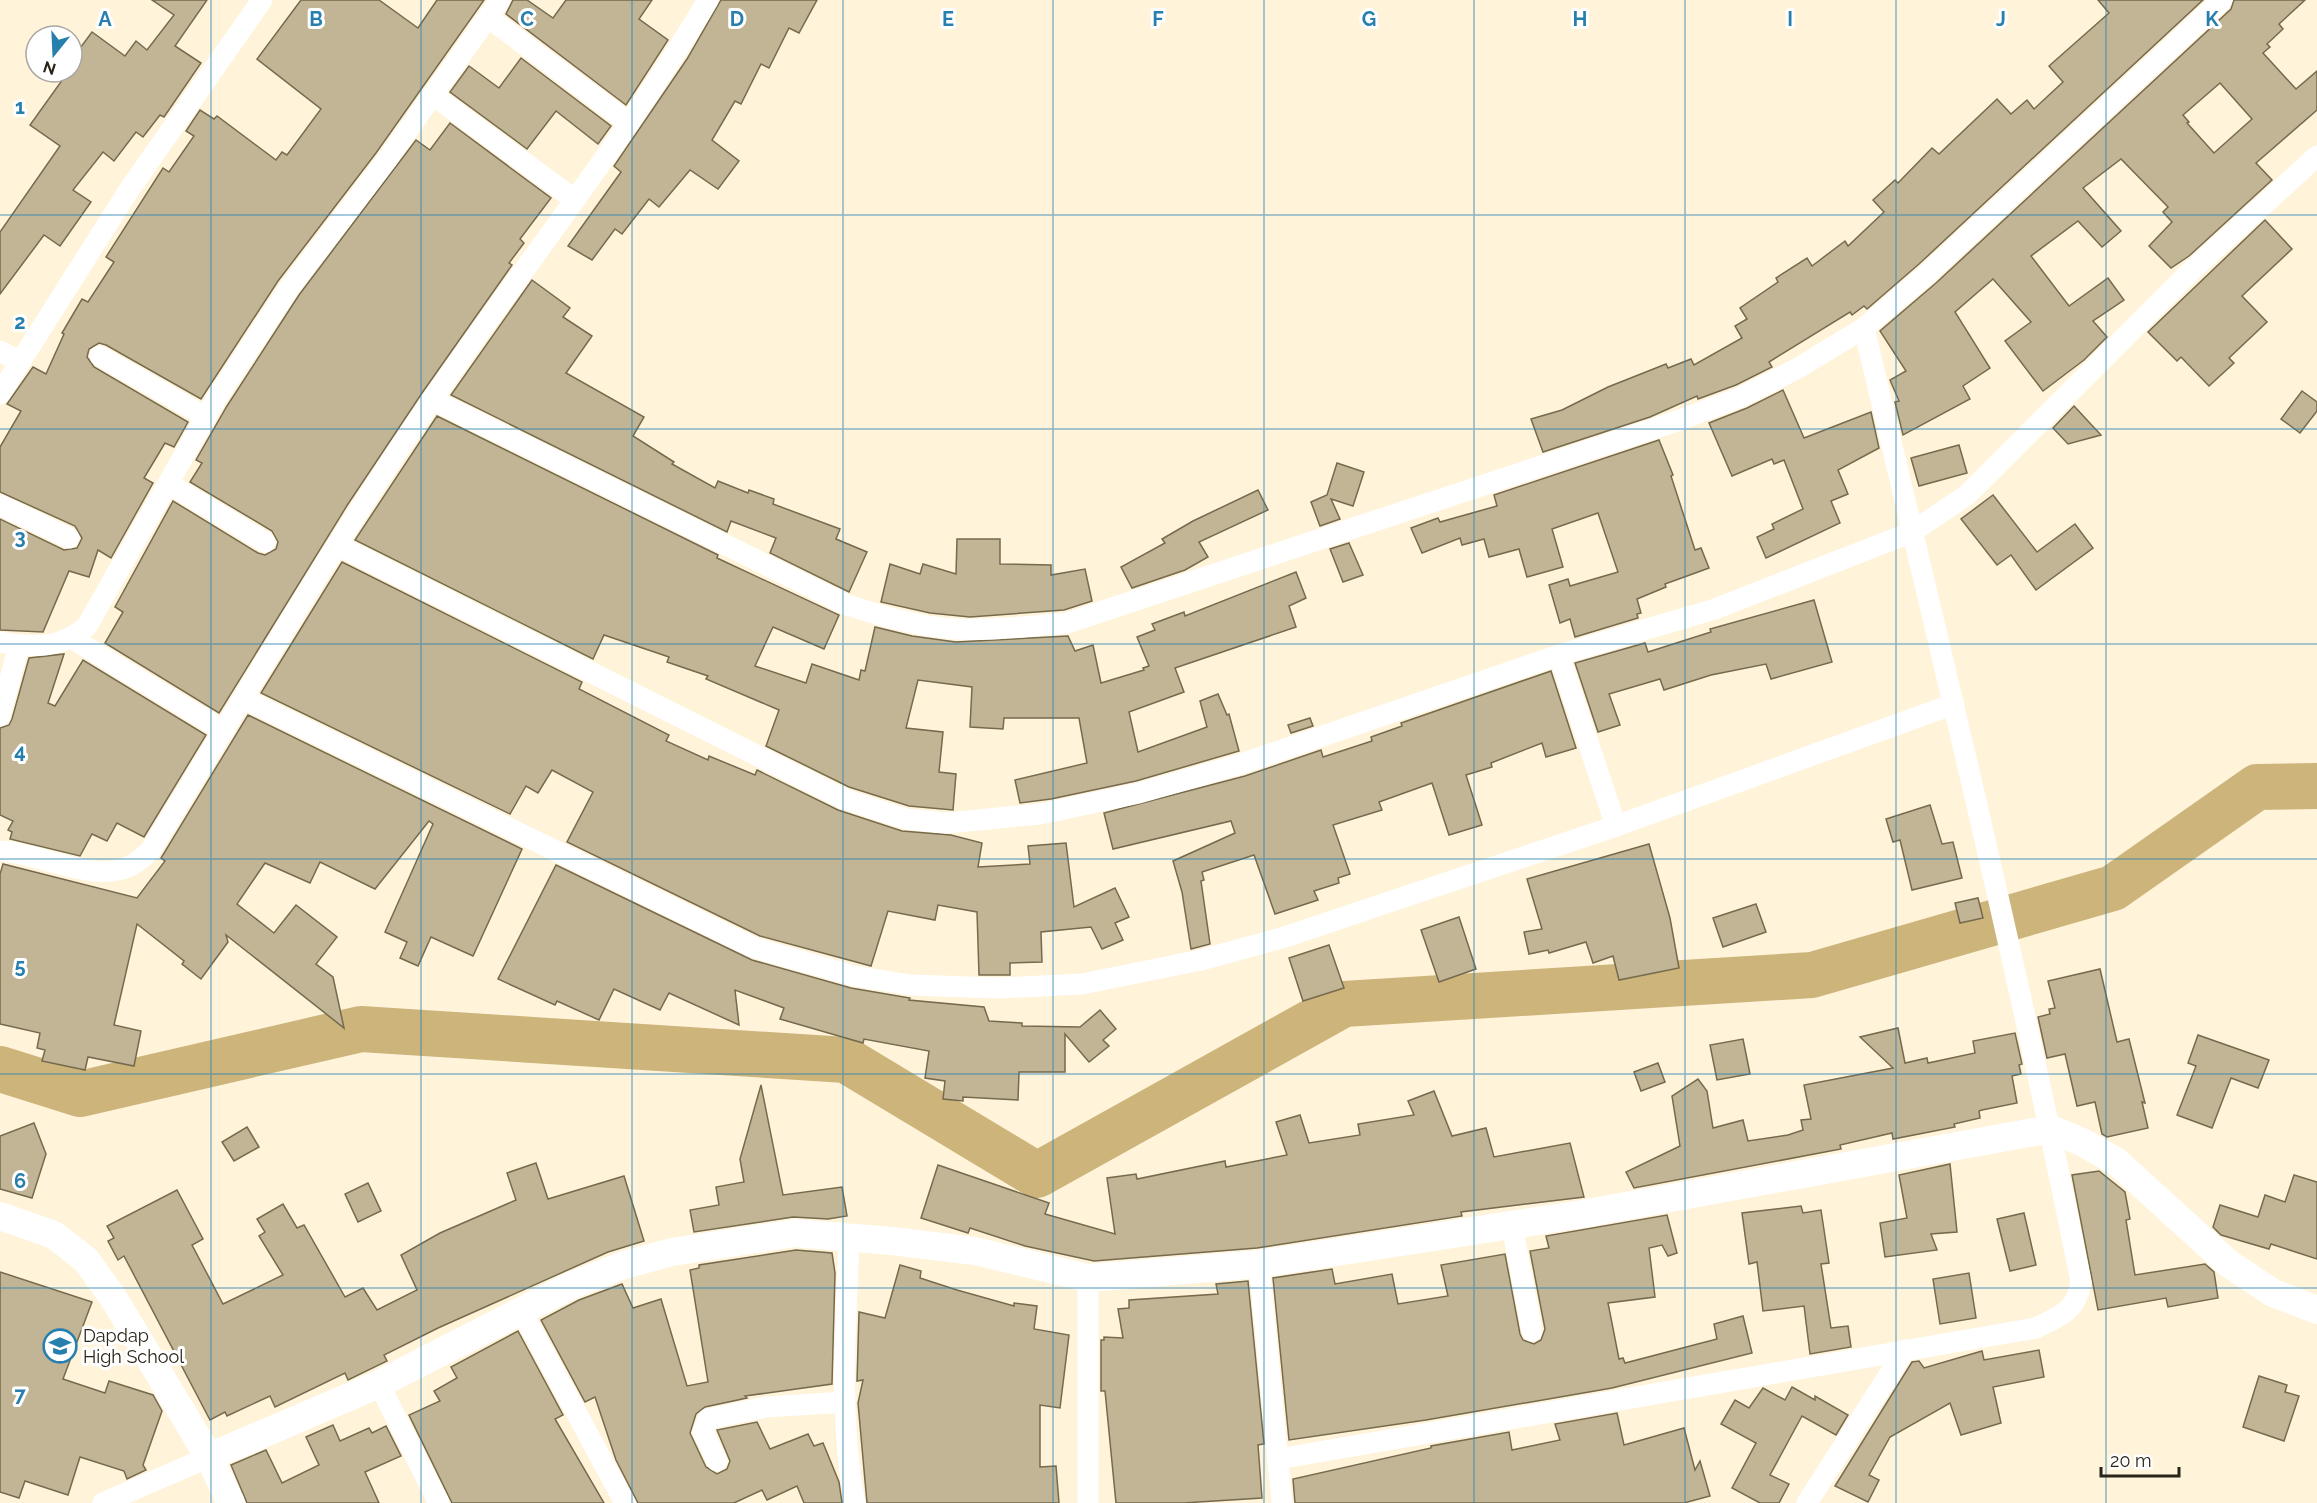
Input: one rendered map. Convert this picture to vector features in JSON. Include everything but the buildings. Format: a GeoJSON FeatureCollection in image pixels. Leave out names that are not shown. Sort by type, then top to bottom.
{"type":"FeatureCollection","features":[{"type":"Feature","properties":{"kind":"street"},"geometry":{"type":"LineString","coordinates":[[0,394],[129,190],[262,0]]}},
{"type":"Feature","properties":{"kind":"street"},"geometry":{"type":"LineString","coordinates":[[0,851],[14,852],[81,869],[110,870],[130,866],[150,851],[337,544],[433,400],[667,70],[708,0]]}},
{"type":"Feature","properties":{"kind":"street"},"geometry":{"type":"LineString","coordinates":[[433,400],[847,605],[912,623],[955,629],[1067,623],[1680,420],[1741,397],[1798,368],[1864,328],[1927,274],[2222,0]]}},
{"type":"Feature","properties":{"kind":"street"},"geometry":{"type":"LineString","coordinates":[[0,716],[10,643],[49,645],[73,639],[87,626],[206,417],[289,288],[433,95],[494,8],[629,123]]}},
{"type":"Feature","properties":{"kind":"street"},"geometry":{"type":"LineString","coordinates":[[433,95],[575,200]]}},
{"type":"Feature","properties":{"kind":"street"},"geometry":{"type":"LineString","coordinates":[[337,544],[844,800],[915,820],[945,822],[1040,814],[1139,793],[1241,764],[1559,655],[1715,609],[1912,532],[1966,495],[2160,301],[2317,156]]}},
{"type":"Feature","properties":{"kind":"street"},"geometry":{"type":"LineString","coordinates":[[1278,1459],[2036,1328],[2068,1312],[2078,1297],[2081,1282],[2051,1129],[1954,704],[1864,328]]}},
{"type":"Feature","properties":{"kind":"street"},"geometry":{"type":"LineString","coordinates":[[0,351],[20,362]]}},
{"type":"Feature","properties":{"kind":"street"},"geometry":{"type":"LineString","coordinates":[[100,356],[206,417]]}},
{"type":"Feature","properties":{"kind":"street"},"geometry":{"type":"LineString","coordinates":[[169,483],[265,542]]}},
{"type":"Feature","properties":{"kind":"street"},"geometry":{"type":"LineString","coordinates":[[0,504],[69,538]]}},
{"type":"Feature","properties":{"kind":"street"},"geometry":{"type":"LineString","coordinates":[[73,639],[224,731]]}},
{"type":"Feature","properties":{"kind":"street"},"geometry":{"type":"LineString","coordinates":[[1559,655],[1616,826]]}},
{"type":"Feature","properties":{"kind":"street"},"geometry":{"type":"LineString","coordinates":[[244,699],[755,948],[854,976],[910,984],[998,988],[1082,984],[1201,960],[1285,938],[1616,826],[1954,704]]}},
{"type":"Feature","properties":{"kind":"street"},"geometry":{"type":"LineString","coordinates":[[103,1503],[379,1384],[572,1285],[624,1265],[672,1252],[795,1233],[975,1251],[1088,1278],[1259,1264],[1512,1225],[2051,1129],[2084,1143],[2117,1162],[2228,1263],[2273,1293],[2317,1310]]}},
{"type":"Feature","properties":{"kind":"street"},"geometry":{"type":"LineString","coordinates":[[0,1216],[54,1235],[86,1260],[114,1299],[209,1457],[231,1503]]}},
{"type":"Feature","properties":{"kind":"street"},"geometry":{"type":"LineString","coordinates":[[1512,1225],[1532,1331]]}},
{"type":"Feature","properties":{"kind":"street"},"geometry":{"type":"LineString","coordinates":[[849,1237],[845,1402],[847,1464],[855,1503]]}},
{"type":"Feature","properties":{"kind":"street"},"geometry":{"type":"LineString","coordinates":[[1259,1264],[1282,1503]]}},
{"type":"Feature","properties":{"kind":"street"},"geometry":{"type":"LineString","coordinates":[[1088,1278],[1088,1503]]}},
{"type":"Feature","properties":{"kind":"street"},"geometry":{"type":"LineString","coordinates":[[521,1310],[625,1503]]}},
{"type":"Feature","properties":{"kind":"street"},"geometry":{"type":"LineString","coordinates":[[1807,1503],[1905,1350]]}},
{"type":"Feature","properties":{"kind":"street"},"geometry":{"type":"LineString","coordinates":[[379,1384],[439,1503]]}},
{"type":"Feature","properties":{"kind":"street"},"geometry":{"type":"LineString","coordinates":[[717,1461],[703,1431],[708,1419],[766,1407],[845,1402]]}},
{"type":"Feature","properties":{"kind":"waterway"},"geometry":{"type":"LineString","coordinates":[[0,1069],[80,1094],[361,1029],[846,1060],[1037,1175],[1344,1004],[1812,975],[2113,888],[2257,787],[2317,786]]}},
{"type":"Feature","properties":{"kind":"place","name":"Dapdap High School"},"geometry":{"type":"Point","coordinates":[60,1346]}}]}
